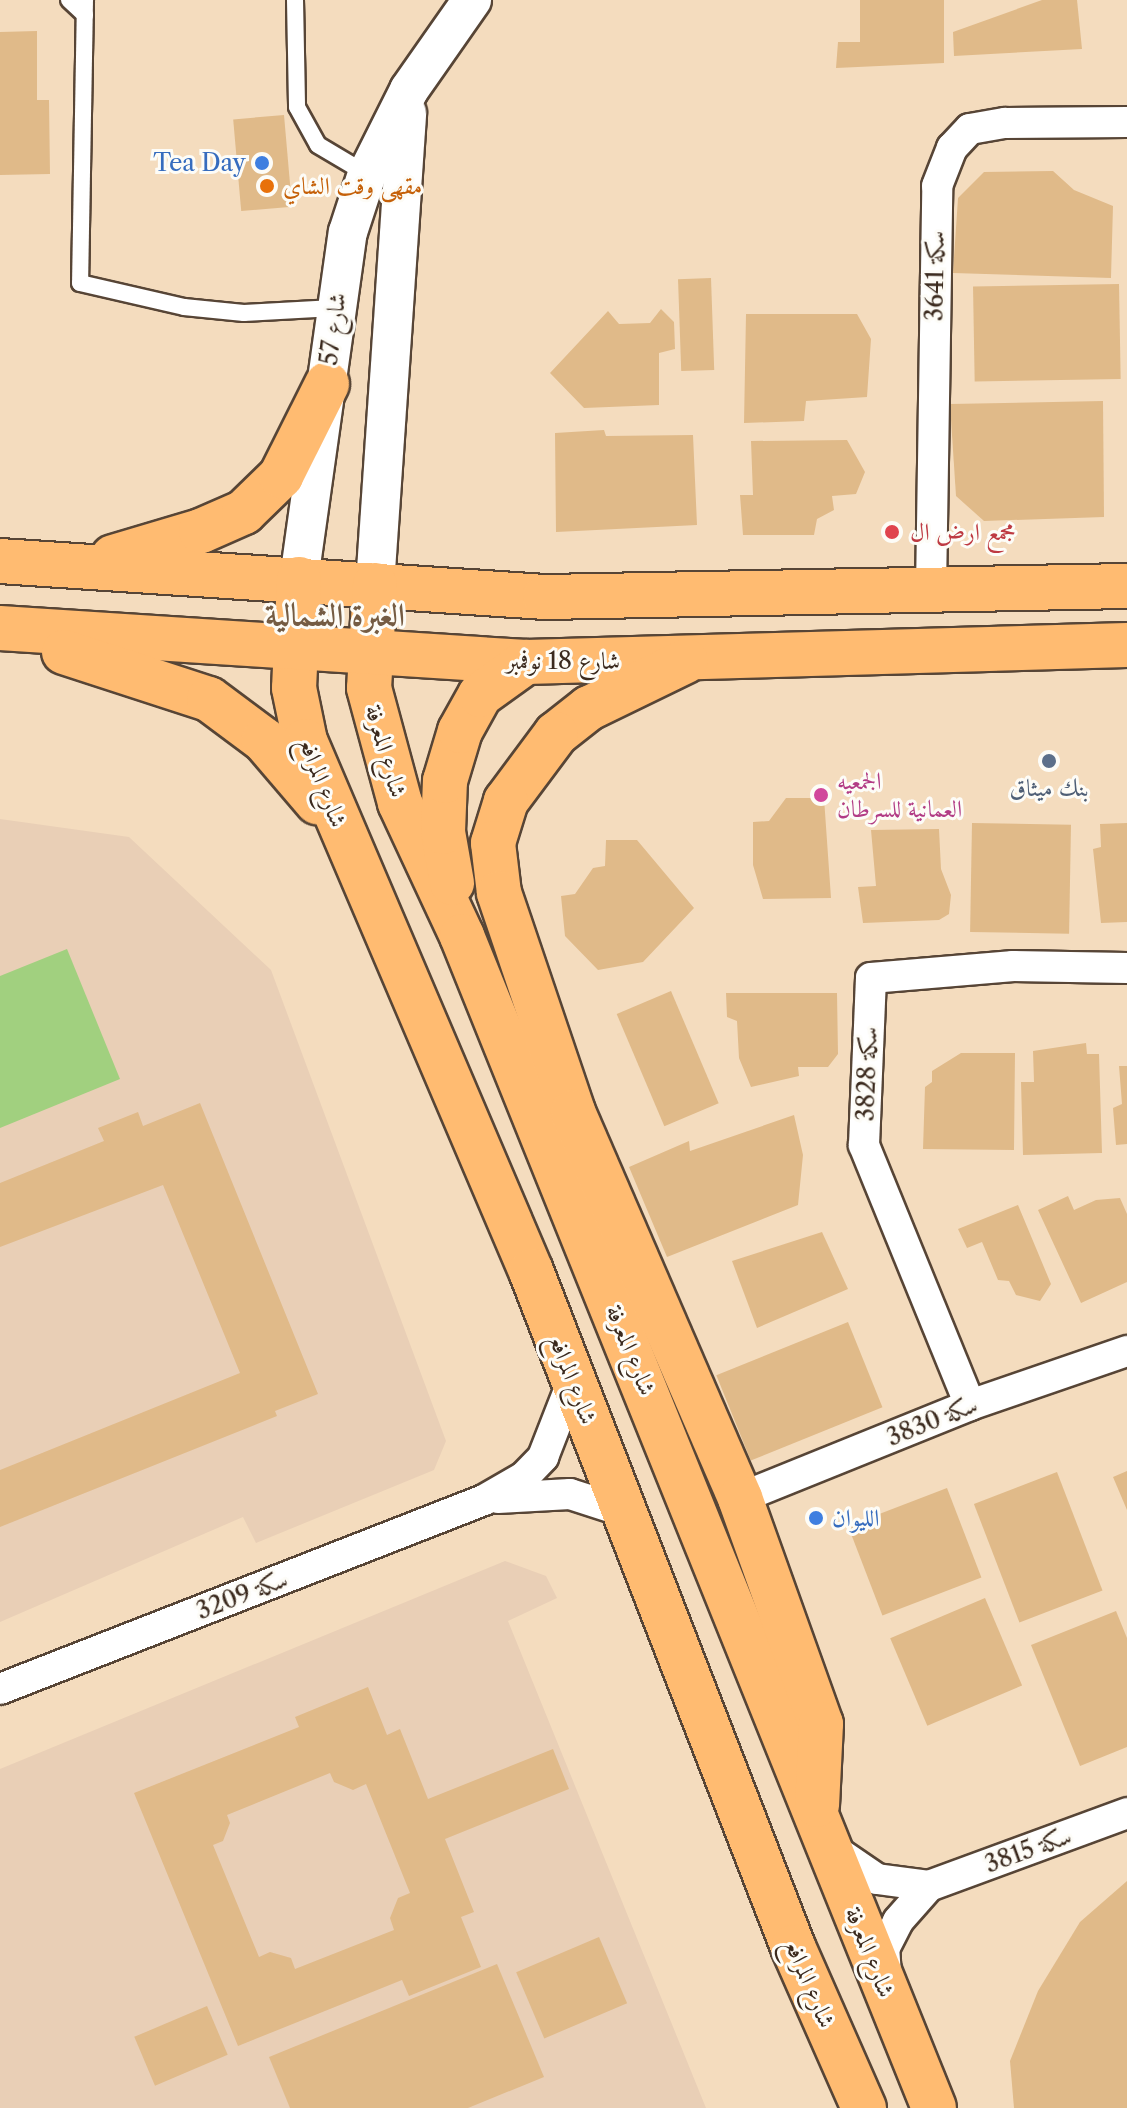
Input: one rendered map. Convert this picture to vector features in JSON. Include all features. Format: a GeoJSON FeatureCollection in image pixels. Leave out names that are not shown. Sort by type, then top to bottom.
{"type":"FeatureCollection","features":[{"type":"Feature","properties":{"kind":"main road"},"geometry":{"type":"LineString","coordinates":[[75,567],[201,531],[244,512],[281,476],[327,384]]}},
{"type":"Feature","properties":{"kind":"main road"},"geometry":{"type":"LineString","coordinates":[[0,561],[545,597],[1127,586]]}},
{"type":"Feature","properties":{"kind":"main road"},"geometry":{"type":"LineString","coordinates":[[294,650],[299,579]]}},
{"type":"Feature","properties":{"kind":"main road","name":"شارع المعرفة"},"geometry":{"type":"LineString","coordinates":[[375,585],[369,688],[379,739],[400,803],[462,936],[934,2108]]}},
{"type":"Feature","properties":{"kind":"main road","name":"شارع 18 نوفمبر"},"geometry":{"type":"LineString","coordinates":[[0,628],[370,655],[526,662],[686,661],[1127,645]]}},
{"type":"Feature","properties":{"kind":"main road"},"geometry":{"type":"LineString","coordinates":[[0,634],[209,699],[264,740],[320,806],[348,848]]}},
{"type":"Feature","properties":{"kind":"main road","name":"شارع المرافع"},"geometry":{"type":"LineString","coordinates":[[294,650],[294,688],[305,741],[348,848],[445,1065],[573,1380],[793,1947],[864,2108]]}},
{"type":"Feature","properties":{"kind":"main road"},"geometry":{"type":"LineString","coordinates":[[686,661],[589,708],[556,734],[506,801],[493,843],[499,893],[573,1112],[740,1498],[821,1724],[822,1832]]}},
{"type":"Feature","properties":{"kind":"main road"},"geometry":{"type":"LineString","coordinates":[[462,936],[443,832],[445,781],[460,731],[480,695],[526,662]]}},
{"type":"Feature","properties":{"kind":"street","name":"شارع 57"},"geometry":{"type":"LineString","coordinates":[[299,579],[327,384],[334,308],[348,232],[367,174],[409,90],[472,0]]}},
{"type":"Feature","properties":{"kind":"street"},"geometry":{"type":"LineString","coordinates":[[375,585],[409,90]]}},
{"type":"Feature","properties":{"kind":"street","name":"سكة 3641"},"geometry":{"type":"LineString","coordinates":[[931,590],[937,186],[952,148],[970,129],[1005,123],[1127,122]]}},
{"type":"Feature","properties":{"kind":"street","name":"سكة 3828"},"geometry":{"type":"LineString","coordinates":[[970,1405],[864,1145],[871,978],[1013,966],[1127,968]]}},
{"type":"Feature","properties":{"kind":"street","name":"سكة 3830"},"geometry":{"type":"LineString","coordinates":[[740,1498],[970,1405],[1127,1351]]}},
{"type":"Feature","properties":{"kind":"street","name":"سكة 3209"},"geometry":{"type":"LineString","coordinates":[[0,1689],[484,1500],[524,1477],[543,1457],[573,1380]]}},
{"type":"Feature","properties":{"kind":"street","name":"سكة 3209"},"geometry":{"type":"LineString","coordinates":[[484,1500],[570,1494],[623,1511]]}},
{"type":"Feature","properties":{"kind":"street","name":"سكة 3815"},"geometry":{"type":"LineString","coordinates":[[822,1832],[877,1879],[929,1886],[1127,1813]]}},
{"type":"Feature","properties":{"kind":"street","name":"سكة 3815"},"geometry":{"type":"LineString","coordinates":[[887,1993],[884,1949],[898,1921],[929,1886]]}},
{"type":"Feature","properties":{"kind":"lane"},"geometry":{"type":"LineString","coordinates":[[69,0],[85,8],[80,283],[184,307],[244,313],[334,308]]}},
{"type":"Feature","properties":{"kind":"lane"},"geometry":{"type":"LineString","coordinates":[[295,0],[297,107],[318,145],[367,174]]}},
{"type":"Feature","properties":{"kind":"shaded area"},"geometry":{"type":"Polygon","coordinates":[[[0,819],[129,837],[271,970],[446,1441],[434,1470],[256,1543],[243,1517],[0,1622],[0,819]]]}},
{"type":"Feature","properties":{"kind":"shaded area"},"geometry":{"type":"Polygon","coordinates":[[[505,1561],[546,1576],[557,1598],[508,1621],[706,2108],[0,2108],[0,1769],[505,1561]]]}},
{"type":"Feature","properties":{"kind":"green space"},"geometry":{"type":"Polygon","coordinates":[[[67,949],[120,1079],[0,1128],[0,976],[67,949]]]}},
{"type":"Feature","properties":{"kind":"building"},"geometry":{"type":"Polygon","coordinates":[[[860,0],[944,0],[944,63],[836,68],[838,42],[860,42],[860,0]]]}},
{"type":"Feature","properties":{"kind":"building"},"geometry":{"type":"Polygon","coordinates":[[[1042,0],[1077,0],[1082,49],[954,56],[953,32],[1042,0]]]}},
{"type":"Feature","properties":{"kind":"building"},"geometry":{"type":"Polygon","coordinates":[[[37,31],[37,100],[49,100],[50,174],[0,175],[0,32],[37,31]]]}},
{"type":"Feature","properties":{"kind":"building","name":"Tea Day"},"geometry":{"type":"Polygon","coordinates":[[[284,115],[292,207],[241,211],[233,119],[284,115]]]}},
{"type":"Feature","properties":{"kind":"building"},"geometry":{"type":"Polygon","coordinates":[[[1053,171],[1074,190],[1113,206],[1111,278],[953,273],[958,198],[984,172],[1053,171]]]}},
{"type":"Feature","properties":{"kind":"building"},"geometry":{"type":"Polygon","coordinates":[[[711,278],[714,370],[681,371],[678,279],[711,278]]]}},
{"type":"Feature","properties":{"kind":"building"},"geometry":{"type":"Polygon","coordinates":[[[1119,284],[1121,379],[975,382],[973,287],[1119,284]]]}},
{"type":"Feature","properties":{"kind":"building"},"geometry":{"type":"Polygon","coordinates":[[[661,309],[674,322],[675,349],[659,353],[659,405],[584,408],[550,373],[608,311],[619,324],[650,323],[661,309]]]}},
{"type":"Feature","properties":{"kind":"building"},"geometry":{"type":"Polygon","coordinates":[[[746,314],[857,314],[871,339],[867,397],[806,401],[804,421],[744,423],[746,314]]]}},
{"type":"Feature","properties":{"kind":"building"},"geometry":{"type":"Polygon","coordinates":[[[1103,401],[1104,517],[984,521],[956,496],[950,404],[1103,401]]]}},
{"type":"Feature","properties":{"kind":"building"},"geometry":{"type":"Polygon","coordinates":[[[604,430],[606,436],[693,435],[697,525],[556,532],[555,433],[604,430]]]}},
{"type":"Feature","properties":{"kind":"building"},"geometry":{"type":"Polygon","coordinates":[[[847,440],[865,472],[856,494],[832,496],[834,510],[817,519],[814,535],[743,535],[740,495],[753,495],[751,441],[847,440]]]}},
{"type":"Feature","properties":{"kind":"building"},"geometry":{"type":"Polygon","coordinates":[[[786,798],[824,798],[831,898],[763,899],[753,865],[753,822],[769,821],[786,798]]]}},
{"type":"Feature","properties":{"kind":"building"},"geometry":{"type":"Polygon","coordinates":[[[972,823],[1071,825],[1069,934],[970,932],[972,823]]]}},
{"type":"Feature","properties":{"kind":"building"},"geometry":{"type":"Polygon","coordinates":[[[1127,823],[1127,922],[1101,923],[1093,849],[1101,847],[1100,824],[1127,823]]]}},
{"type":"Feature","properties":{"kind":"building"},"geometry":{"type":"Polygon","coordinates":[[[939,829],[941,869],[951,895],[949,914],[939,920],[863,923],[858,887],[876,886],[871,830],[939,829]]]}},
{"type":"Feature","properties":{"kind":"building"},"geometry":{"type":"Polygon","coordinates":[[[606,840],[637,840],[694,908],[643,962],[598,970],[565,936],[561,896],[575,894],[593,868],[605,866],[606,840]]]}},
{"type":"Feature","properties":{"kind":"building"},"geometry":{"type":"Polygon","coordinates":[[[671,991],[719,1103],[664,1126],[617,1014],[671,991]]]}},
{"type":"Feature","properties":{"kind":"building"},"geometry":{"type":"Polygon","coordinates":[[[726,993],[837,993],[838,1054],[828,1067],[798,1067],[799,1076],[751,1087],[739,1058],[737,1021],[727,1017],[726,993]]]}},
{"type":"Feature","properties":{"kind":"building"},"geometry":{"type":"Polygon","coordinates":[[[1086,1043],[1087,1054],[1099,1054],[1102,1153],[1023,1155],[1021,1082],[1034,1082],[1033,1051],[1086,1043]]]}},
{"type":"Feature","properties":{"kind":"building"},"geometry":{"type":"Polygon","coordinates":[[[961,1053],[1015,1053],[1014,1150],[923,1149],[925,1087],[932,1082],[932,1071],[961,1053]]]}},
{"type":"Feature","properties":{"kind":"building"},"geometry":{"type":"Polygon","coordinates":[[[1119,1066],[1127,1066],[1127,1144],[1116,1145],[1113,1108],[1122,1104],[1119,1066]]]}},
{"type":"Feature","properties":{"kind":"building"},"geometry":{"type":"Polygon","coordinates":[[[200,1103],[318,1394],[275,1411],[277,1416],[0,1527],[0,1470],[240,1373],[163,1185],[0,1247],[0,1183],[104,1141],[98,1128],[138,1112],[143,1126],[200,1103]]]}},
{"type":"Feature","properties":{"kind":"building"},"geometry":{"type":"Polygon","coordinates":[[[794,1115],[803,1155],[798,1205],[667,1257],[629,1167],[689,1141],[690,1151],[794,1115]]]}},
{"type":"Feature","properties":{"kind":"building"},"geometry":{"type":"Polygon","coordinates":[[[1068,1196],[1074,1210],[1096,1200],[1120,1198],[1127,1214],[1127,1282],[1081,1303],[1038,1210],[1068,1196]]]}},
{"type":"Feature","properties":{"kind":"building"},"geometry":{"type":"Polygon","coordinates":[[[1018,1205],[1051,1284],[1040,1301],[1016,1295],[1009,1281],[998,1280],[982,1242],[967,1248],[958,1229],[1018,1205]]]}},
{"type":"Feature","properties":{"kind":"building"},"geometry":{"type":"Polygon","coordinates":[[[822,1232],[848,1289],[757,1328],[732,1261],[822,1232]]]}},
{"type":"Feature","properties":{"kind":"building"},"geometry":{"type":"Polygon","coordinates":[[[848,1322],[882,1407],[751,1460],[716,1375],[848,1322]]]}},
{"type":"Feature","properties":{"kind":"building"},"geometry":{"type":"Polygon","coordinates":[[[1127,1471],[1127,1510],[1113,1477],[1127,1471]]]}},
{"type":"Feature","properties":{"kind":"building"},"geometry":{"type":"Polygon","coordinates":[[[1057,1472],[1103,1591],[1019,1622],[974,1504],[1057,1472]]]}},
{"type":"Feature","properties":{"kind":"building"},"geometry":{"type":"Polygon","coordinates":[[[947,1488],[981,1578],[882,1616],[848,1526],[947,1488]]]}},
{"type":"Feature","properties":{"kind":"building"},"geometry":{"type":"Polygon","coordinates":[[[985,1598],[1022,1685],[927,1726],[890,1638],[985,1598]]]}},
{"type":"Feature","properties":{"kind":"building"},"geometry":{"type":"Polygon","coordinates":[[[1116,1611],[1127,1638],[1127,1747],[1080,1766],[1031,1645],[1116,1611]]]}},
{"type":"Feature","properties":{"kind":"building"},"geometry":{"type":"Polygon","coordinates":[[[368,1687],[387,1735],[400,1729],[428,1799],[553,1749],[569,1789],[445,1839],[474,1912],[461,1917],[481,1967],[409,1996],[402,1980],[238,2046],[134,1793],[299,1727],[295,1717],[368,1687]],[[330,1773],[227,1815],[230,1823],[223,1841],[213,1845],[259,1957],[270,1952],[291,1958],[295,1969],[394,1930],[390,1918],[398,1898],[410,1893],[366,1784],[353,1790],[334,1782],[330,1773]]]}},
{"type":"Feature","properties":{"kind":"building"},"geometry":{"type":"Polygon","coordinates":[[[1127,1881],[1127,2108],[1014,2108],[1010,2061],[1038,1991],[1080,1922],[1127,1881]]]}},
{"type":"Feature","properties":{"kind":"building"},"geometry":{"type":"Polygon","coordinates":[[[599,1937],[627,2003],[544,2038],[516,1972],[599,1937]]]}},
{"type":"Feature","properties":{"kind":"building"},"geometry":{"type":"Polygon","coordinates":[[[497,1964],[544,2077],[468,2108],[290,2108],[269,2057],[497,1964]]]}},
{"type":"Feature","properties":{"kind":"building"},"geometry":{"type":"Polygon","coordinates":[[[207,2006],[228,2055],[155,2086],[134,2037],[207,2006]]]}},
{"type":"Feature","properties":{"kind":"place","name":"Tea Day"},"geometry":{"type":"Point","coordinates":[262,163]}},
{"type":"Feature","properties":{"kind":"place","name":"مقهى وقت الشاي"},"geometry":{"type":"Point","coordinates":[267,186]}},
{"type":"Feature","properties":{"kind":"place","name":"مجمع ارض ال"},"geometry":{"type":"Point","coordinates":[892,532]}},
{"type":"Feature","properties":{"kind":"place","name":"بنك ميثاق"},"geometry":{"type":"Point","coordinates":[1049,761]}},
{"type":"Feature","properties":{"kind":"place","name":"الجمعيه العمانية للسرطان"},"geometry":{"type":"Point","coordinates":[821,795]}},
{"type":"Feature","properties":{"kind":"place","name":"الليوان"},"geometry":{"type":"Point","coordinates":[816,1518]}},
{"type":"Feature","properties":{"kind":"district","name":"الغبرة الشمالية"},"geometry":{"type":"Point","coordinates":[335,615]}}]}
